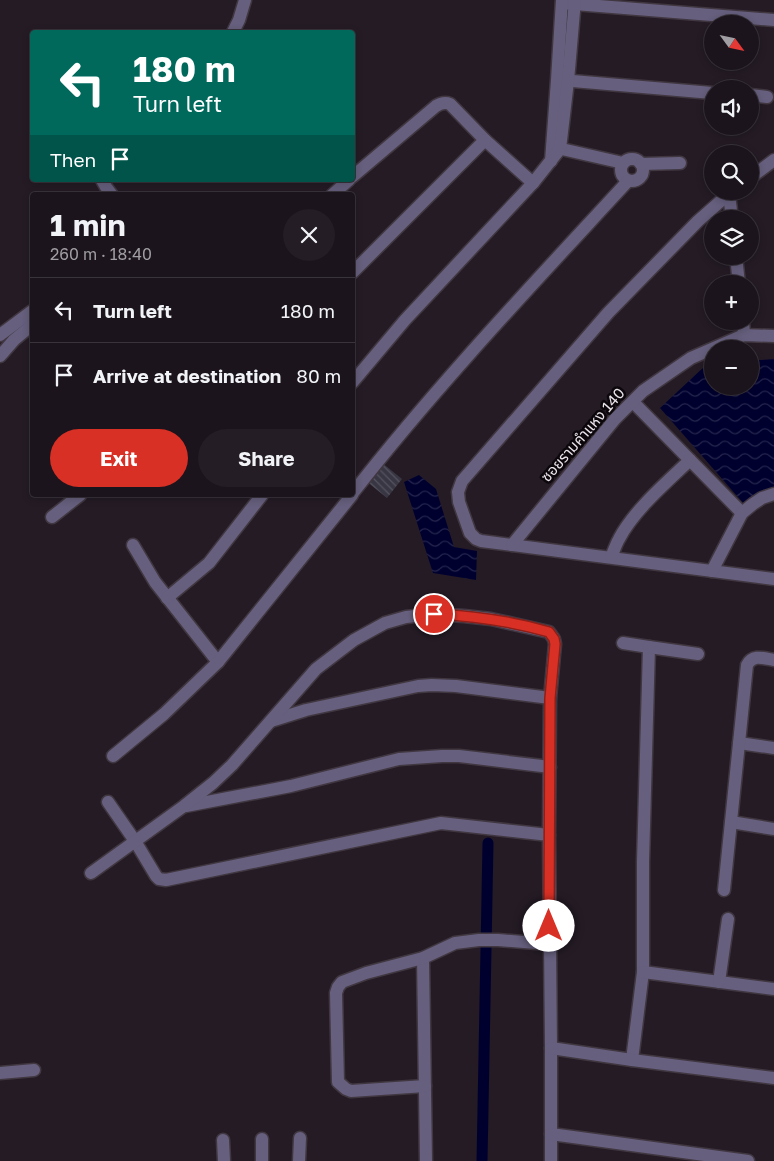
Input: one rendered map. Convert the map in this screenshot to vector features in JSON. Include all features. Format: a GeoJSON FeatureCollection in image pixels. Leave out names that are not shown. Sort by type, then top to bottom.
{"type":"FeatureCollection","features":[{"type":"Feature","properties":{"kind":"street"},"geometry":{"type":"LineString","coordinates":[[234,30],[245,0]]}},
{"type":"Feature","properties":{"kind":"street"},"geometry":{"type":"LineString","coordinates":[[355,379],[405,320],[533,183],[551,161],[556,148],[568,2],[774,20]]}},
{"type":"Feature","properties":{"kind":"street"},"geometry":{"type":"LineString","coordinates":[[563,80],[704,91]]}},
{"type":"Feature","properties":{"kind":"street"},"geometry":{"type":"LineString","coordinates":[[759,97],[767,97]]}},
{"type":"Feature","properties":{"kind":"street"},"geometry":{"type":"LineString","coordinates":[[355,174],[436,106],[446,103],[450,104],[485,140],[533,183]]}},
{"type":"Feature","properties":{"kind":"street"},"geometry":{"type":"LineString","coordinates":[[355,270],[485,140]]}},
{"type":"Feature","properties":{"kind":"street"},"geometry":{"type":"LineString","coordinates":[[556,148],[623,163],[631,159],[641,164],[680,164]]}},
{"type":"Feature","properties":{"kind":"street"},"geometry":{"type":"LineString","coordinates":[[759,171],[774,160]]}},
{"type":"Feature","properties":{"kind":"street"},"geometry":{"type":"LineString","coordinates":[[623,163],[620,170],[621,174],[628,181],[636,181],[642,176],[641,164]]}},
{"type":"Feature","properties":{"kind":"street"},"geometry":{"type":"LineString","coordinates":[[355,488],[454,371],[628,181]]}},
{"type":"Feature","properties":{"kind":"street"},"geometry":{"type":"LineString","coordinates":[[335,192],[347,182]]}},
{"type":"Feature","properties":{"kind":"street"},"geometry":{"type":"LineString","coordinates":[[723,200],[698,221],[608,314],[462,481],[458,492],[459,502],[470,533],[481,541],[774,579]]}},
{"type":"Feature","properties":{"kind":"street"},"geometry":{"type":"LineString","coordinates":[[0,335],[30,313]]}},
{"type":"Feature","properties":{"kind":"street"},"geometry":{"type":"LineString","coordinates":[[0,356],[14,340],[30,327]]}},
{"type":"Feature","properties":{"kind":"street"},"geometry":{"type":"LineString","coordinates":[[744,330],[744,335]]}},
{"type":"Feature","properties":{"kind":"street","name":"ซอยรามคำแหง 140"},"geometry":{"type":"LineString","coordinates":[[512,545],[615,419],[643,391],[692,358],[744,335],[774,336]]}},
{"type":"Feature","properties":{"kind":"street"},"geometry":{"type":"LineString","coordinates":[[633,402],[742,513]]}},
{"type":"Feature","properties":{"kind":"street"},"geometry":{"type":"LineString","coordinates":[[611,557],[619,538],[634,517],[652,496],[690,460]]}},
{"type":"Feature","properties":{"kind":"street"},"geometry":{"type":"LineString","coordinates":[[712,571],[742,513],[762,498],[774,494]]}},
{"type":"Feature","properties":{"kind":"street"},"geometry":{"type":"LineString","coordinates":[[52,517],[77,497]]}},
{"type":"Feature","properties":{"kind":"street"},"geometry":{"type":"LineString","coordinates":[[167,598],[209,564],[260,497]]}},
{"type":"Feature","properties":{"kind":"street"},"geometry":{"type":"LineString","coordinates":[[113,756],[164,714],[218,662],[347,497]]}},
{"type":"Feature","properties":{"kind":"street"},"geometry":{"type":"LineString","coordinates":[[133,545],[155,582],[218,662]]}},
{"type":"Feature","properties":{"kind":"street"},"geometry":{"type":"LineString","coordinates":[[91,873],[214,783],[316,669],[354,640],[385,623],[406,617],[434,614],[491,619],[549,632],[555,644],[550,698],[550,1161]]}},
{"type":"Feature","properties":{"kind":"street"},"geometry":{"type":"LineString","coordinates":[[623,643],[698,654]]}},
{"type":"Feature","properties":{"kind":"street"},"geometry":{"type":"LineString","coordinates":[[632,1060],[643,972],[643,862],[649,647]]}},
{"type":"Feature","properties":{"kind":"street"},"geometry":{"type":"LineString","coordinates":[[724,890],[747,666],[750,660],[756,657],[774,660]]}},
{"type":"Feature","properties":{"kind":"street"},"geometry":{"type":"LineString","coordinates":[[271,720],[306,710],[418,686],[456,686],[550,698]]}},
{"type":"Feature","properties":{"kind":"street"},"geometry":{"type":"LineString","coordinates":[[739,743],[774,748]]}},
{"type":"Feature","properties":{"kind":"street"},"geometry":{"type":"LineString","coordinates":[[184,806],[291,786],[398,760],[459,756],[550,767]]}},
{"type":"Feature","properties":{"kind":"street"},"geometry":{"type":"LineString","coordinates":[[226,771],[226,781],[238,795]]}},
{"type":"Feature","properties":{"kind":"street"},"geometry":{"type":"LineString","coordinates":[[108,802],[156,876],[159,879],[166,880],[441,823],[549,835]]}},
{"type":"Feature","properties":{"kind":"street"},"geometry":{"type":"LineString","coordinates":[[731,822],[774,828]]}},
{"type":"Feature","properties":{"kind":"street"},"geometry":{"type":"LineString","coordinates":[[719,982],[728,919]]}},
{"type":"Feature","properties":{"kind":"street"},"geometry":{"type":"LineString","coordinates":[[425,1086],[351,1090],[341,1086],[338,1082],[336,993],[342,982],[366,972],[423,958],[455,943],[498,940],[550,944]]}},
{"type":"Feature","properties":{"kind":"street"},"geometry":{"type":"LineString","coordinates":[[423,958],[426,1161]]}},
{"type":"Feature","properties":{"kind":"street"},"geometry":{"type":"LineString","coordinates":[[643,972],[774,989]]}},
{"type":"Feature","properties":{"kind":"street"},"geometry":{"type":"LineString","coordinates":[[551,1048],[774,1078]]}},
{"type":"Feature","properties":{"kind":"street"},"geometry":{"type":"LineString","coordinates":[[0,1073],[34,1070]]}},
{"type":"Feature","properties":{"kind":"street"},"geometry":{"type":"LineString","coordinates":[[551,1134],[748,1161]]}},
{"type":"Feature","properties":{"kind":"street"},"geometry":{"type":"LineString","coordinates":[[299,1161],[300,1138]]}},
{"type":"Feature","properties":{"kind":"street"},"geometry":{"type":"LineString","coordinates":[[262,1139],[262,1161]]}},
{"type":"Feature","properties":{"kind":"street"},"geometry":{"type":"LineString","coordinates":[[223,1140],[224,1161]]}},
{"type":"Feature","properties":{"kind":"water"},"geometry":{"type":"Polygon","coordinates":[[[774,359],[774,488],[745,505],[660,408],[704,367],[704,395],[759,395],[759,360],[774,359]]]}},
{"type":"Feature","properties":{"kind":"water"},"geometry":{"type":"Polygon","coordinates":[[[419,475],[436,489],[454,547],[477,551],[476,580],[433,573],[404,482],[419,475]]]}},
{"type":"Feature","properties":{"kind":"building"},"geometry":{"type":"Polygon","coordinates":[[[381,462],[402,479],[387,498],[366,481],[381,462]]]}},
{"type":"Feature","properties":{"kind":"waterway"},"geometry":{"type":"LineString","coordinates":[[482,1161],[488,843]]}},
{"type":"Feature","properties":{"kind":"route"},"geometry":{"type":"LineString","coordinates":[[434,614],[491,619],[541,629],[549,632],[554,639],[550,698],[549,926]]}}]}
